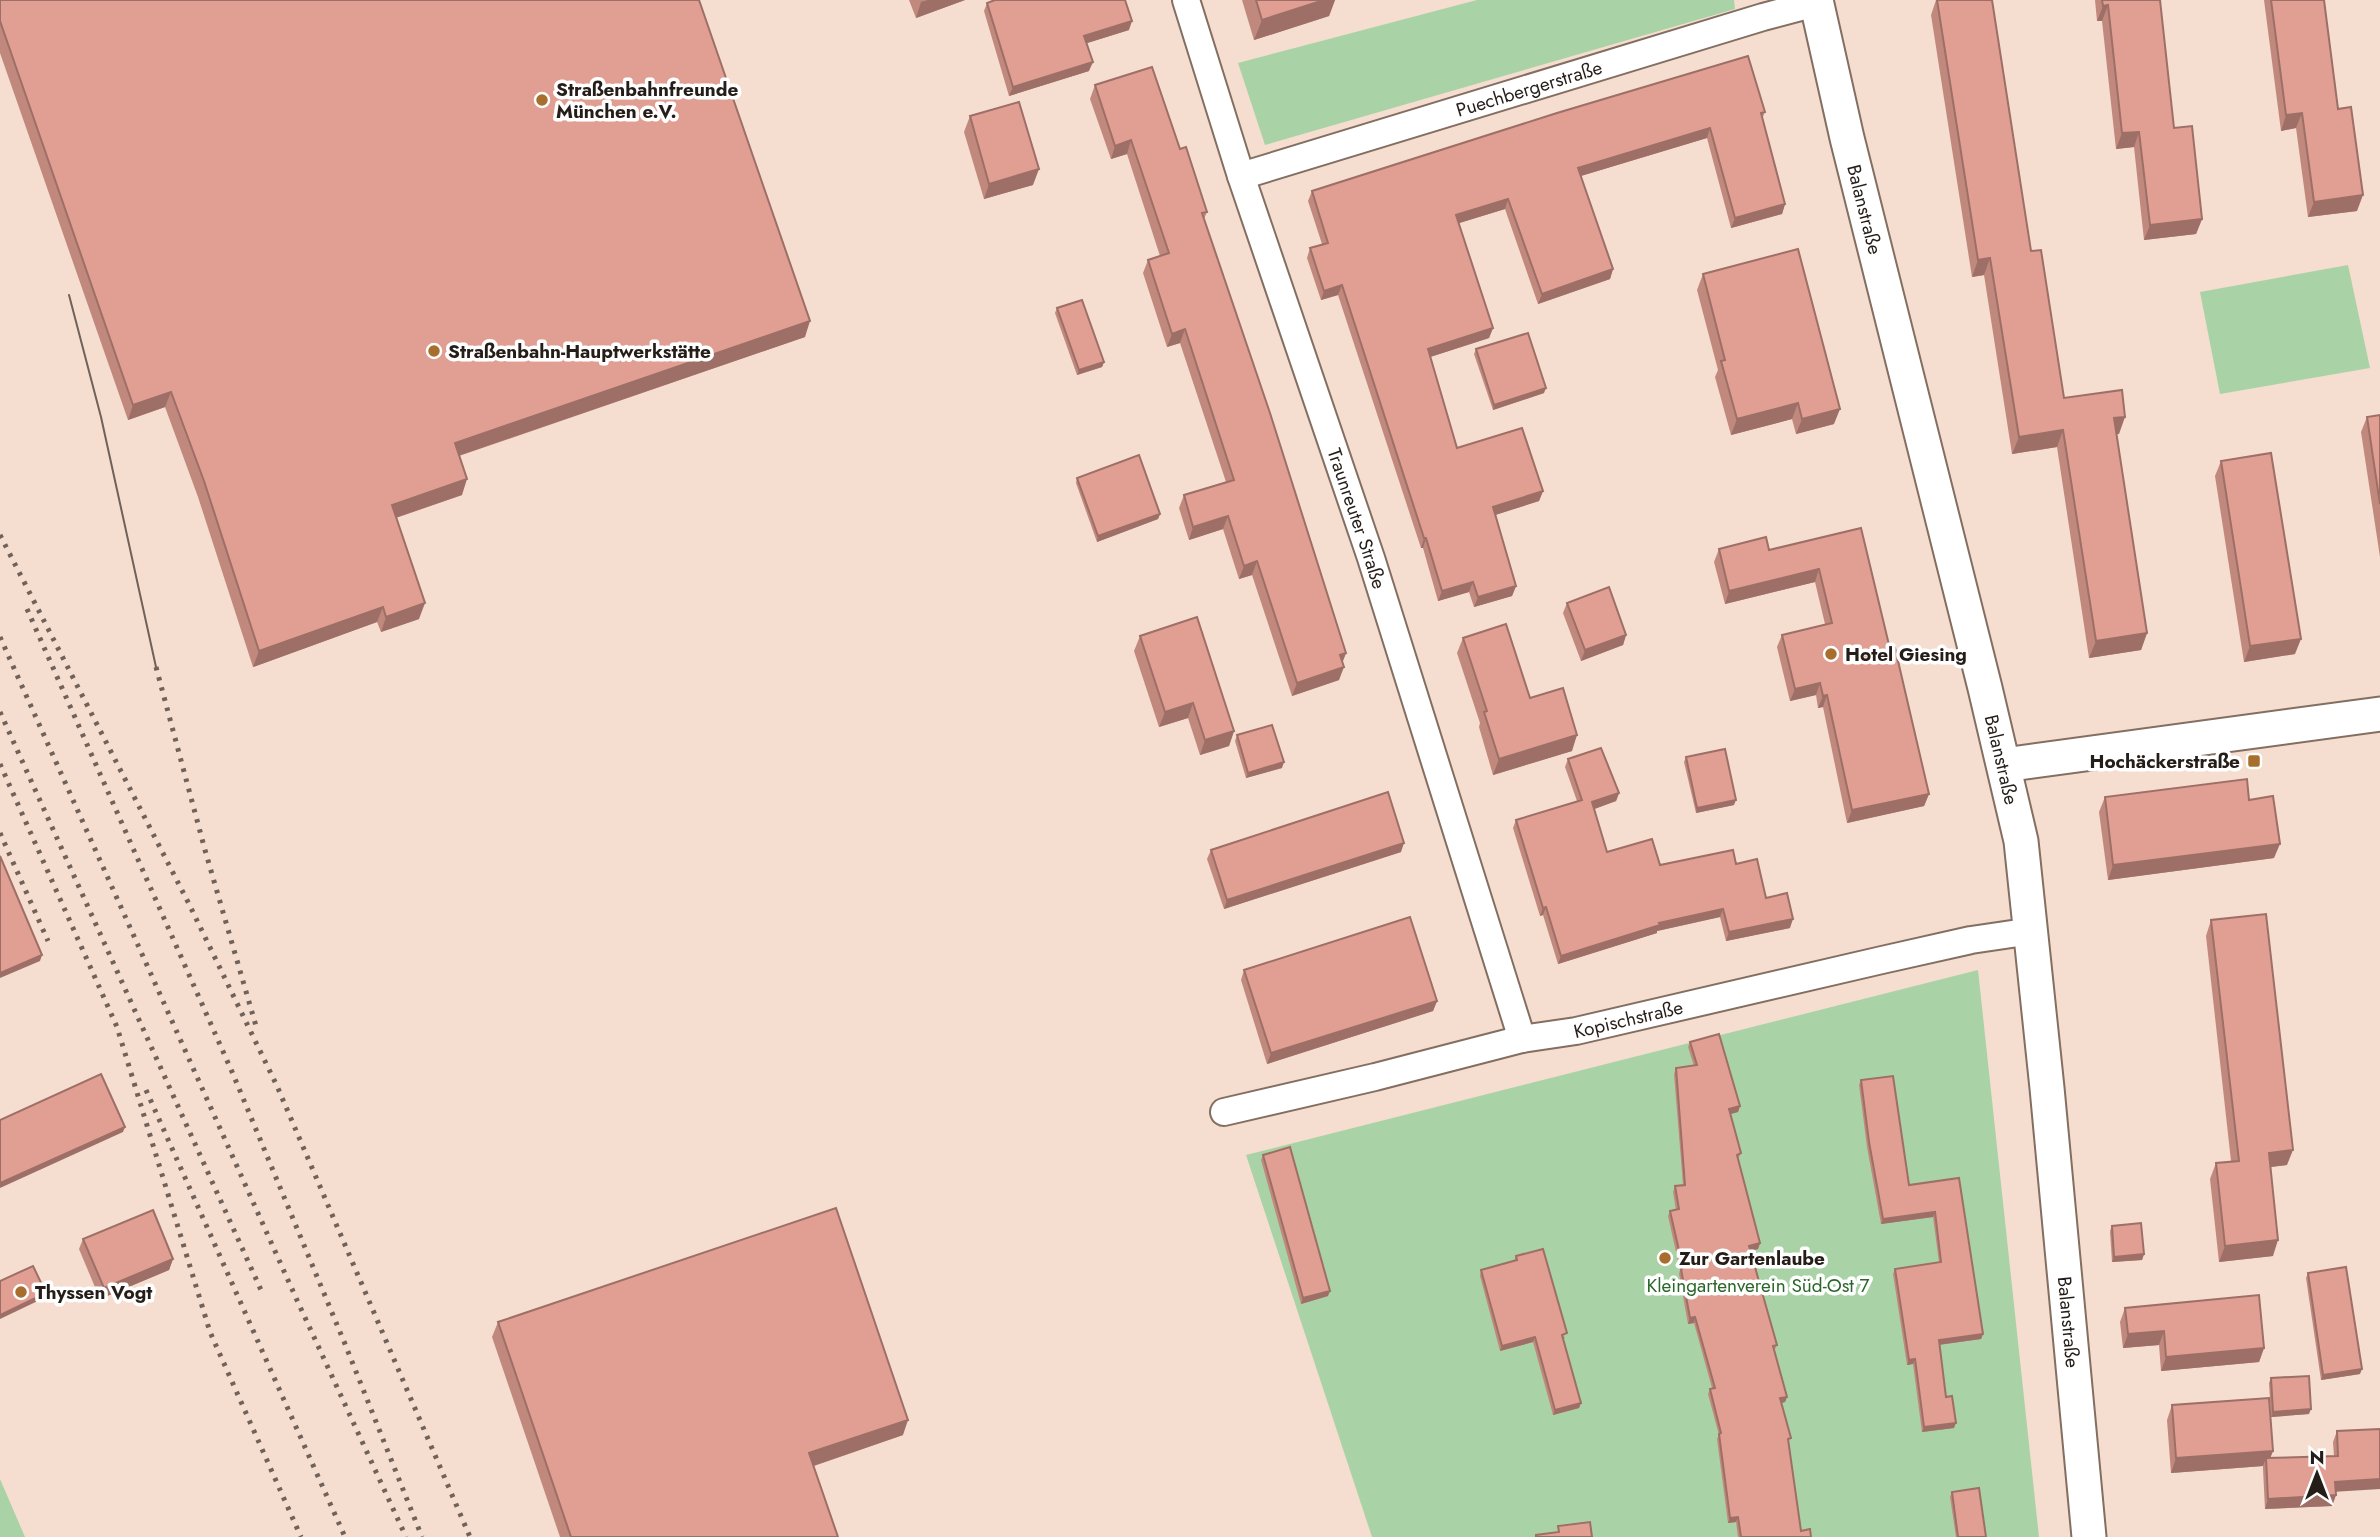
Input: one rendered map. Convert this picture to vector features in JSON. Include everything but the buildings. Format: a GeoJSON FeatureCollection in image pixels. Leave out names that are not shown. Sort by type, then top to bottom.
{"type":"FeatureCollection","features":[{"type":"Feature","properties":{"kind":"street","name":"Traunreuter Straße"},"geometry":{"type":"LineString","coordinates":[[1186,0],[1241,176],[1371,558],[1522,1039]]}},
{"type":"Feature","properties":{"kind":"street","name":"Puechbergerstraße"},"geometry":{"type":"LineString","coordinates":[[1241,176],[1816,1]]}},
{"type":"Feature","properties":{"kind":"street","name":"Balanstraße"},"geometry":{"type":"LineString","coordinates":[[1816,1],[1847,138],[2021,842],[2032,931],[2089,1537]]}},
{"type":"Feature","properties":{"kind":"street"},"geometry":{"type":"LineString","coordinates":[[2004,765],[2380,714]]}},
{"type":"Feature","properties":{"kind":"street","name":"Kopischstraße"},"geometry":{"type":"LineString","coordinates":[[1224,1112],[1376,1077],[1522,1039],[1576,1031],[1958,943],[2032,931]]}},
{"type":"Feature","properties":{"kind":"green space"},"geometry":{"type":"Polygon","coordinates":[[[1477,0],[1734,0],[1735,9],[1265,145],[1238,63],[1477,0]]]}},
{"type":"Feature","properties":{"kind":"green space"},"geometry":{"type":"Polygon","coordinates":[[[2348,265],[2370,368],[2220,394],[2200,292],[2348,265]]]}},
{"type":"Feature","properties":{"kind":"green space","name":"Kleingartenverein Süd-Ost 7"},"geometry":{"type":"Polygon","coordinates":[[[1978,970],[2039,1537],[1372,1537],[1246,1155],[1978,970]]]}},
{"type":"Feature","properties":{"kind":"green space"},"geometry":{"type":"Polygon","coordinates":[[[0,1479],[25,1537],[0,1537],[0,1479]]]}},
{"type":"Feature","properties":{"kind":"tram line"},"geometry":{"type":"LineString","coordinates":[[69,295],[101,417],[156,667]]}},
{"type":"Feature","properties":{"kind":"railway"},"geometry":{"type":"LineString","coordinates":[[0,535],[189,904],[277,1086],[470,1537]]}},
{"type":"Feature","properties":{"kind":"railway"},"geometry":{"type":"LineString","coordinates":[[27,609],[233,1074],[422,1537]]}},
{"type":"Feature","properties":{"kind":"railway"},"geometry":{"type":"LineString","coordinates":[[0,637],[406,1537]]}},
{"type":"Feature","properties":{"kind":"railway"},"geometry":{"type":"LineString","coordinates":[[156,667],[256,1026]]}},
{"type":"Feature","properties":{"kind":"railway"},"geometry":{"type":"LineString","coordinates":[[0,712],[261,1290]]}},
{"type":"Feature","properties":{"kind":"railway"},"geometry":{"type":"LineString","coordinates":[[0,764],[117,1027],[210,1332],[301,1537]]}},
{"type":"Feature","properties":{"kind":"railway"},"geometry":{"type":"LineString","coordinates":[[0,833],[48,941]]}},
{"type":"Feature","properties":{"kind":"railway"},"geometry":{"type":"LineString","coordinates":[[146,1090],[345,1537]]}},
{"type":"Feature","properties":{"kind":"place","name":"Straßenbahnfreunde München e.V."},"geometry":{"type":"Point","coordinates":[542,100]}},
{"type":"Feature","properties":{"kind":"place","name":"Straßenbahn-Hauptwerkstätte"},"geometry":{"type":"Point","coordinates":[434,351]}},
{"type":"Feature","properties":{"kind":"place","name":"Hotel Giesing"},"geometry":{"type":"Point","coordinates":[1831,654]}},
{"type":"Feature","properties":{"kind":"place","name":"Hochäckerstraße"},"geometry":{"type":"Point","coordinates":[2254,761]}},
{"type":"Feature","properties":{"kind":"place","name":"Zur Gartenlaube"},"geometry":{"type":"Point","coordinates":[1665,1258]}},
{"type":"Feature","properties":{"kind":"place","name":"Thyssen Vogt"},"geometry":{"type":"Point","coordinates":[21,1292]}}]}
